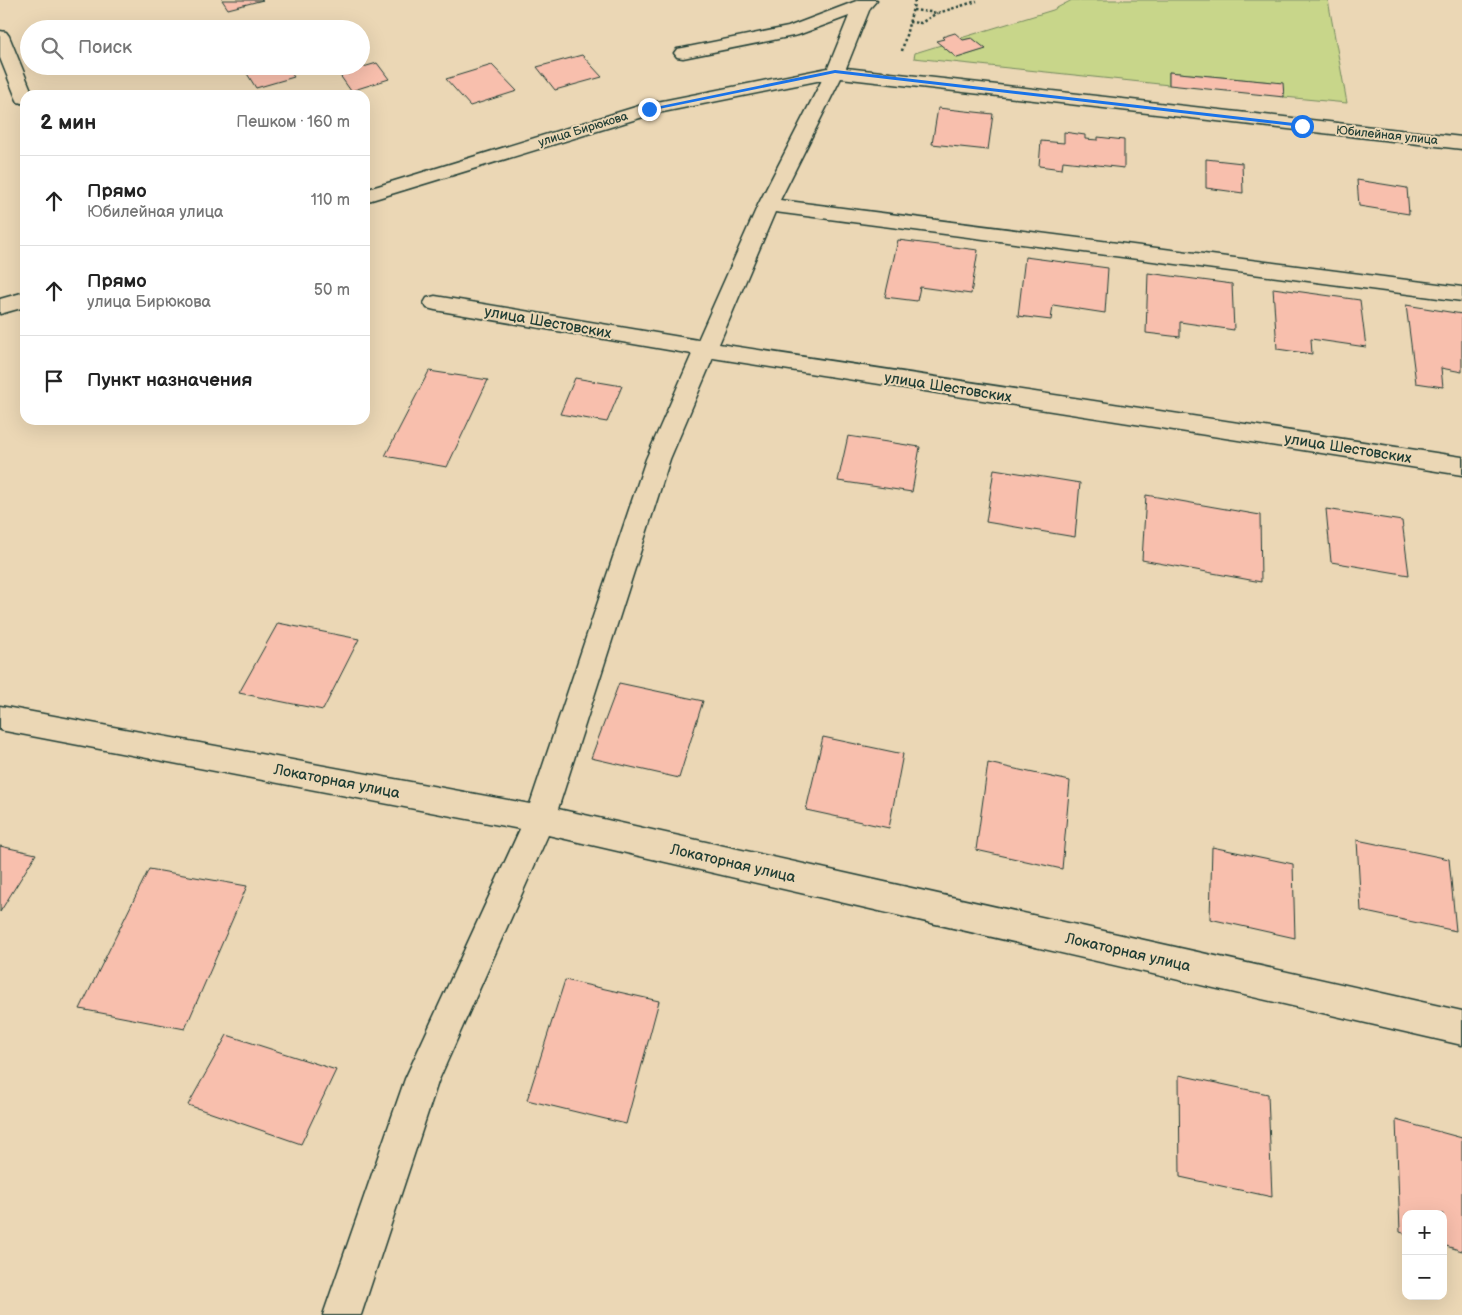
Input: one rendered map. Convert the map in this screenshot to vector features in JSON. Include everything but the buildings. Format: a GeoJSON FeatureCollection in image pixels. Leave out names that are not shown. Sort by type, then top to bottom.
{"type":"FeatureCollection","features":[{"type":"Feature","properties":{"kind":"street"},"geometry":{"type":"LineString","coordinates":[[683,53],[792,31],[865,3]]}},
{"type":"Feature","properties":{"kind":"street"},"geometry":{"type":"LineString","coordinates":[[342,1315],[422,1079],[540,819],[658,459],[768,205],[835,72],[865,3]]}},
{"type":"Feature","properties":{"kind":"street"},"geometry":{"type":"LineString","coordinates":[[0,36],[22,90]]}},
{"type":"Feature","properties":{"kind":"street","name":"Юбилейная улица"},"geometry":{"type":"LineString","coordinates":[[835,72],[1462,143]]}},
{"type":"Feature","properties":{"kind":"street","name":"улица Бирюкова"},"geometry":{"type":"LineString","coordinates":[[370,194],[649,109],[835,72]]}},
{"type":"Feature","properties":{"kind":"street"},"geometry":{"type":"LineString","coordinates":[[768,205],[1462,294]]}},
{"type":"Feature","properties":{"kind":"street"},"geometry":{"type":"LineString","coordinates":[[0,307],[20,301]]}},
{"type":"Feature","properties":{"kind":"street","name":"улица Шестовских"},"geometry":{"type":"LineString","coordinates":[[435,303],[705,349],[1462,466]]}},
{"type":"Feature","properties":{"kind":"street","name":"Локаторная улица"},"geometry":{"type":"LineString","coordinates":[[0,718],[540,819],[1462,1028]]}},
{"type":"Feature","properties":{"kind":"path"},"geometry":{"type":"LineString","coordinates":[[896,79],[915,0]]}},
{"type":"Feature","properties":{"kind":"path"},"geometry":{"type":"LineString","coordinates":[[910,22],[921,24],[938,13],[977,1]]}},
{"type":"Feature","properties":{"kind":"path"},"geometry":{"type":"LineString","coordinates":[[913,10],[938,13]]}},
{"type":"Feature","properties":{"kind":"green space"},"geometry":{"type":"Polygon","coordinates":[[[1072,0],[1328,0],[1347,103],[1284,97],[1282,83],[1169,72],[1169,85],[914,58],[915,53],[941,45],[957,58],[985,49],[972,38],[963,40],[961,38],[1053,10],[1072,0]]]}},
{"type":"Feature","properties":{"kind":"route"},"geometry":{"type":"LineString","coordinates":[[649,109],[835,72],[1302,126]]}}]}
